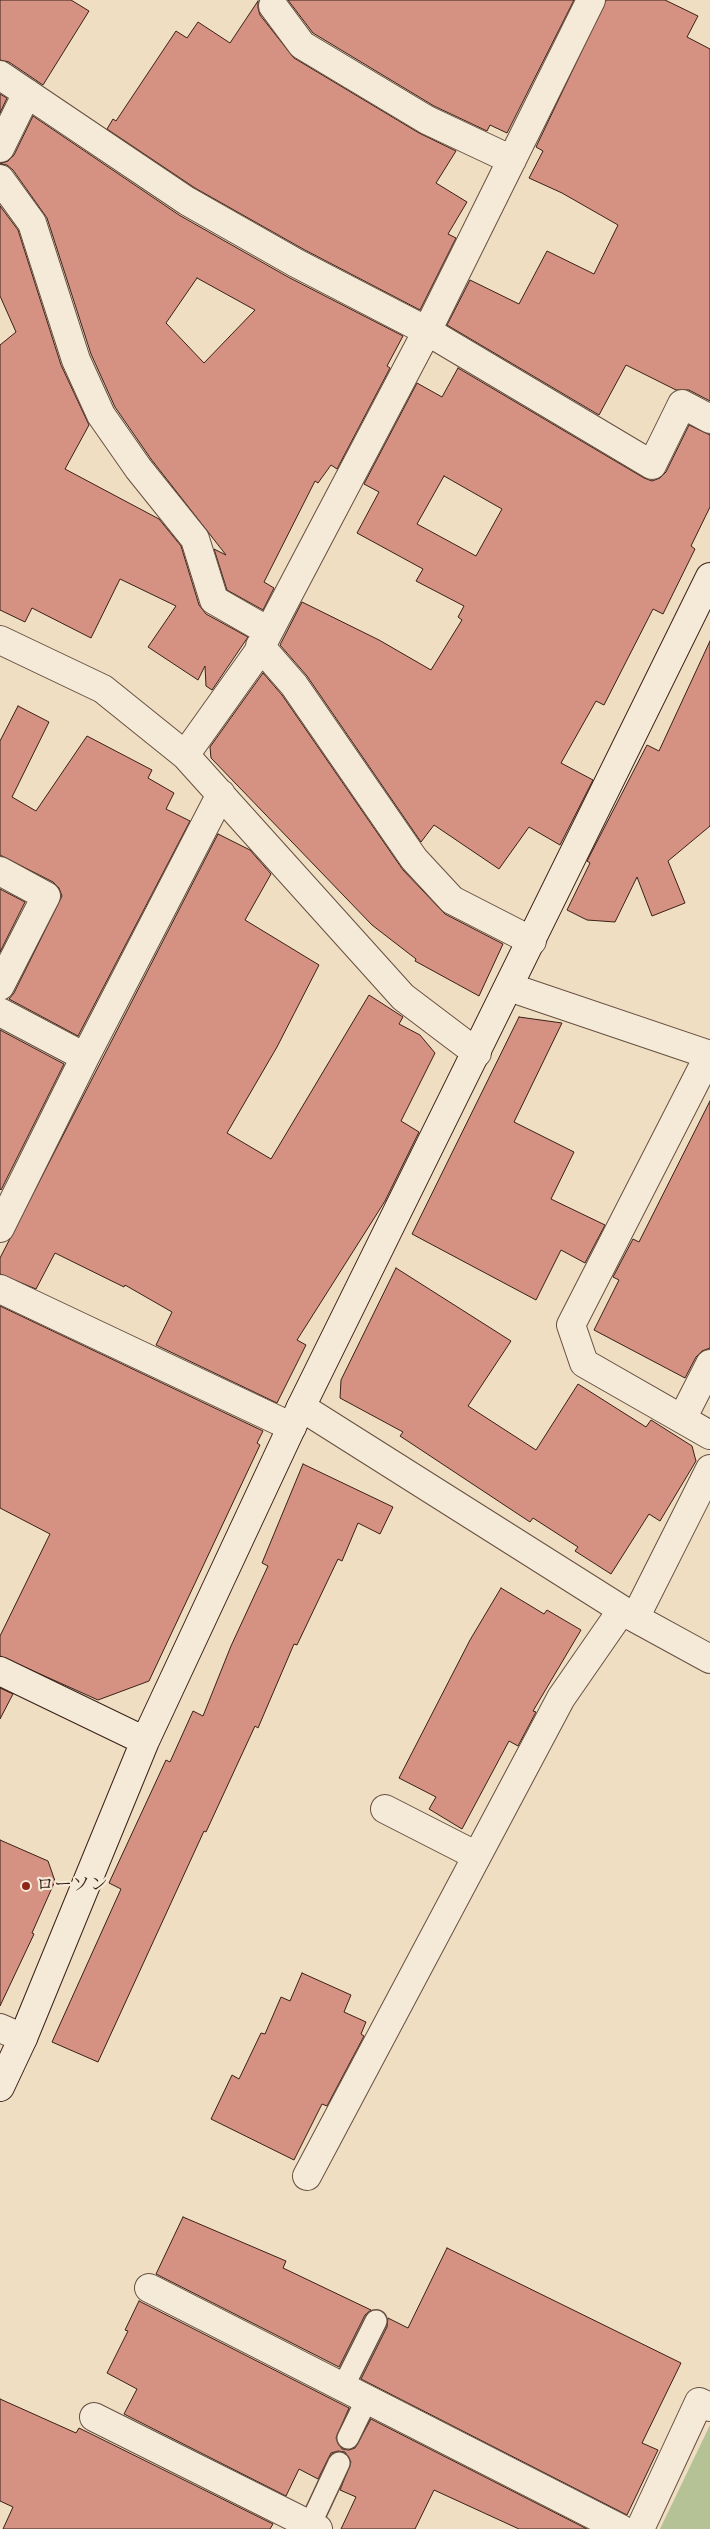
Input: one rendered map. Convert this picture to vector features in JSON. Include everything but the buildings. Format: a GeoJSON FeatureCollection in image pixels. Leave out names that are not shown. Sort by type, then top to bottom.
{"type":"FeatureCollection","features":[{"type":"Feature","properties":{"kind":"street"},"geometry":{"type":"LineString","coordinates":[[186,754],[264,638],[426,331],[591,0]]}},
{"type":"Feature","properties":{"kind":"street"},"geometry":{"type":"LineString","coordinates":[[273,6],[302,45],[427,120],[512,160]]}},
{"type":"Feature","properties":{"kind":"street"},"geometry":{"type":"LineString","coordinates":[[0,75],[187,201],[296,263],[426,331],[652,465],[682,404],[710,419]]}},
{"type":"Feature","properties":{"kind":"street"},"geometry":{"type":"LineString","coordinates":[[0,148],[27,93]]}},
{"type":"Feature","properties":{"kind":"street"},"geometry":{"type":"LineString","coordinates":[[0,179],[32,223],[76,360],[101,415],[138,468],[195,539],[214,600],[264,638],[294,685],[414,859],[452,900],[532,941]]}},
{"type":"Feature","properties":{"kind":"street"},"geometry":{"type":"LineString","coordinates":[[0,2087],[12,2033],[145,1741],[297,1417],[710,577]]}},
{"type":"Feature","properties":{"kind":"street"},"geometry":{"type":"LineString","coordinates":[[0,640],[103,689],[186,754],[403,997],[477,1053]]}},
{"type":"Feature","properties":{"kind":"street"},"geometry":{"type":"LineString","coordinates":[[0,1228],[85,1057],[221,794]]}},
{"type":"Feature","properties":{"kind":"street"},"geometry":{"type":"LineString","coordinates":[[0,871],[46,896],[0,986]]}},
{"type":"Feature","properties":{"kind":"street"},"geometry":{"type":"LineString","coordinates":[[509,987],[709,1055],[571,1325],[584,1363],[710,1435]]}},
{"type":"Feature","properties":{"kind":"street"},"geometry":{"type":"LineString","coordinates":[[0,1012],[85,1057]]}},
{"type":"Feature","properties":{"kind":"street"},"geometry":{"type":"LineString","coordinates":[[0,1288],[297,1417],[628,1614],[710,1659]]}},
{"type":"Feature","properties":{"kind":"street"},"geometry":{"type":"LineString","coordinates":[[682,1419],[710,1364]]}},
{"type":"Feature","properties":{"kind":"street"},"geometry":{"type":"LineString","coordinates":[[308,2176],[560,1698],[628,1614],[710,1469]]}},
{"type":"Feature","properties":{"kind":"street"},"geometry":{"type":"LineString","coordinates":[[0,1671],[145,1741]]}},
{"type":"Feature","properties":{"kind":"street"},"geometry":{"type":"LineString","coordinates":[[384,1809],[477,1856]]}},
{"type":"Feature","properties":{"kind":"street"},"geometry":{"type":"LineString","coordinates":[[149,2288],[622,2529]]}},
{"type":"Feature","properties":{"kind":"street"},"geometry":{"type":"LineString","coordinates":[[640,2529],[699,2402],[710,2407]]}},
{"type":"Feature","properties":{"kind":"street"},"geometry":{"type":"LineString","coordinates":[[94,2417],[314,2527]]}},
{"type":"Feature","properties":{"kind":"lane"},"geometry":{"type":"LineString","coordinates":[[343,2387],[376,2321]]}},
{"type":"Feature","properties":{"kind":"lane"},"geometry":{"type":"LineString","coordinates":[[348,2438],[367,2400]]}},
{"type":"Feature","properties":{"kind":"lane"},"geometry":{"type":"LineString","coordinates":[[314,2527],[339,2462]]}},
{"type":"Feature","properties":{"kind":"green space"},"geometry":{"type":"Polygon","coordinates":[[[710,2425],[710,2529],[660,2529],[710,2425]]]}},
{"type":"Feature","properties":{"kind":"place","name":"ローソン"},"geometry":{"type":"Point","coordinates":[26,1886]}}]}
